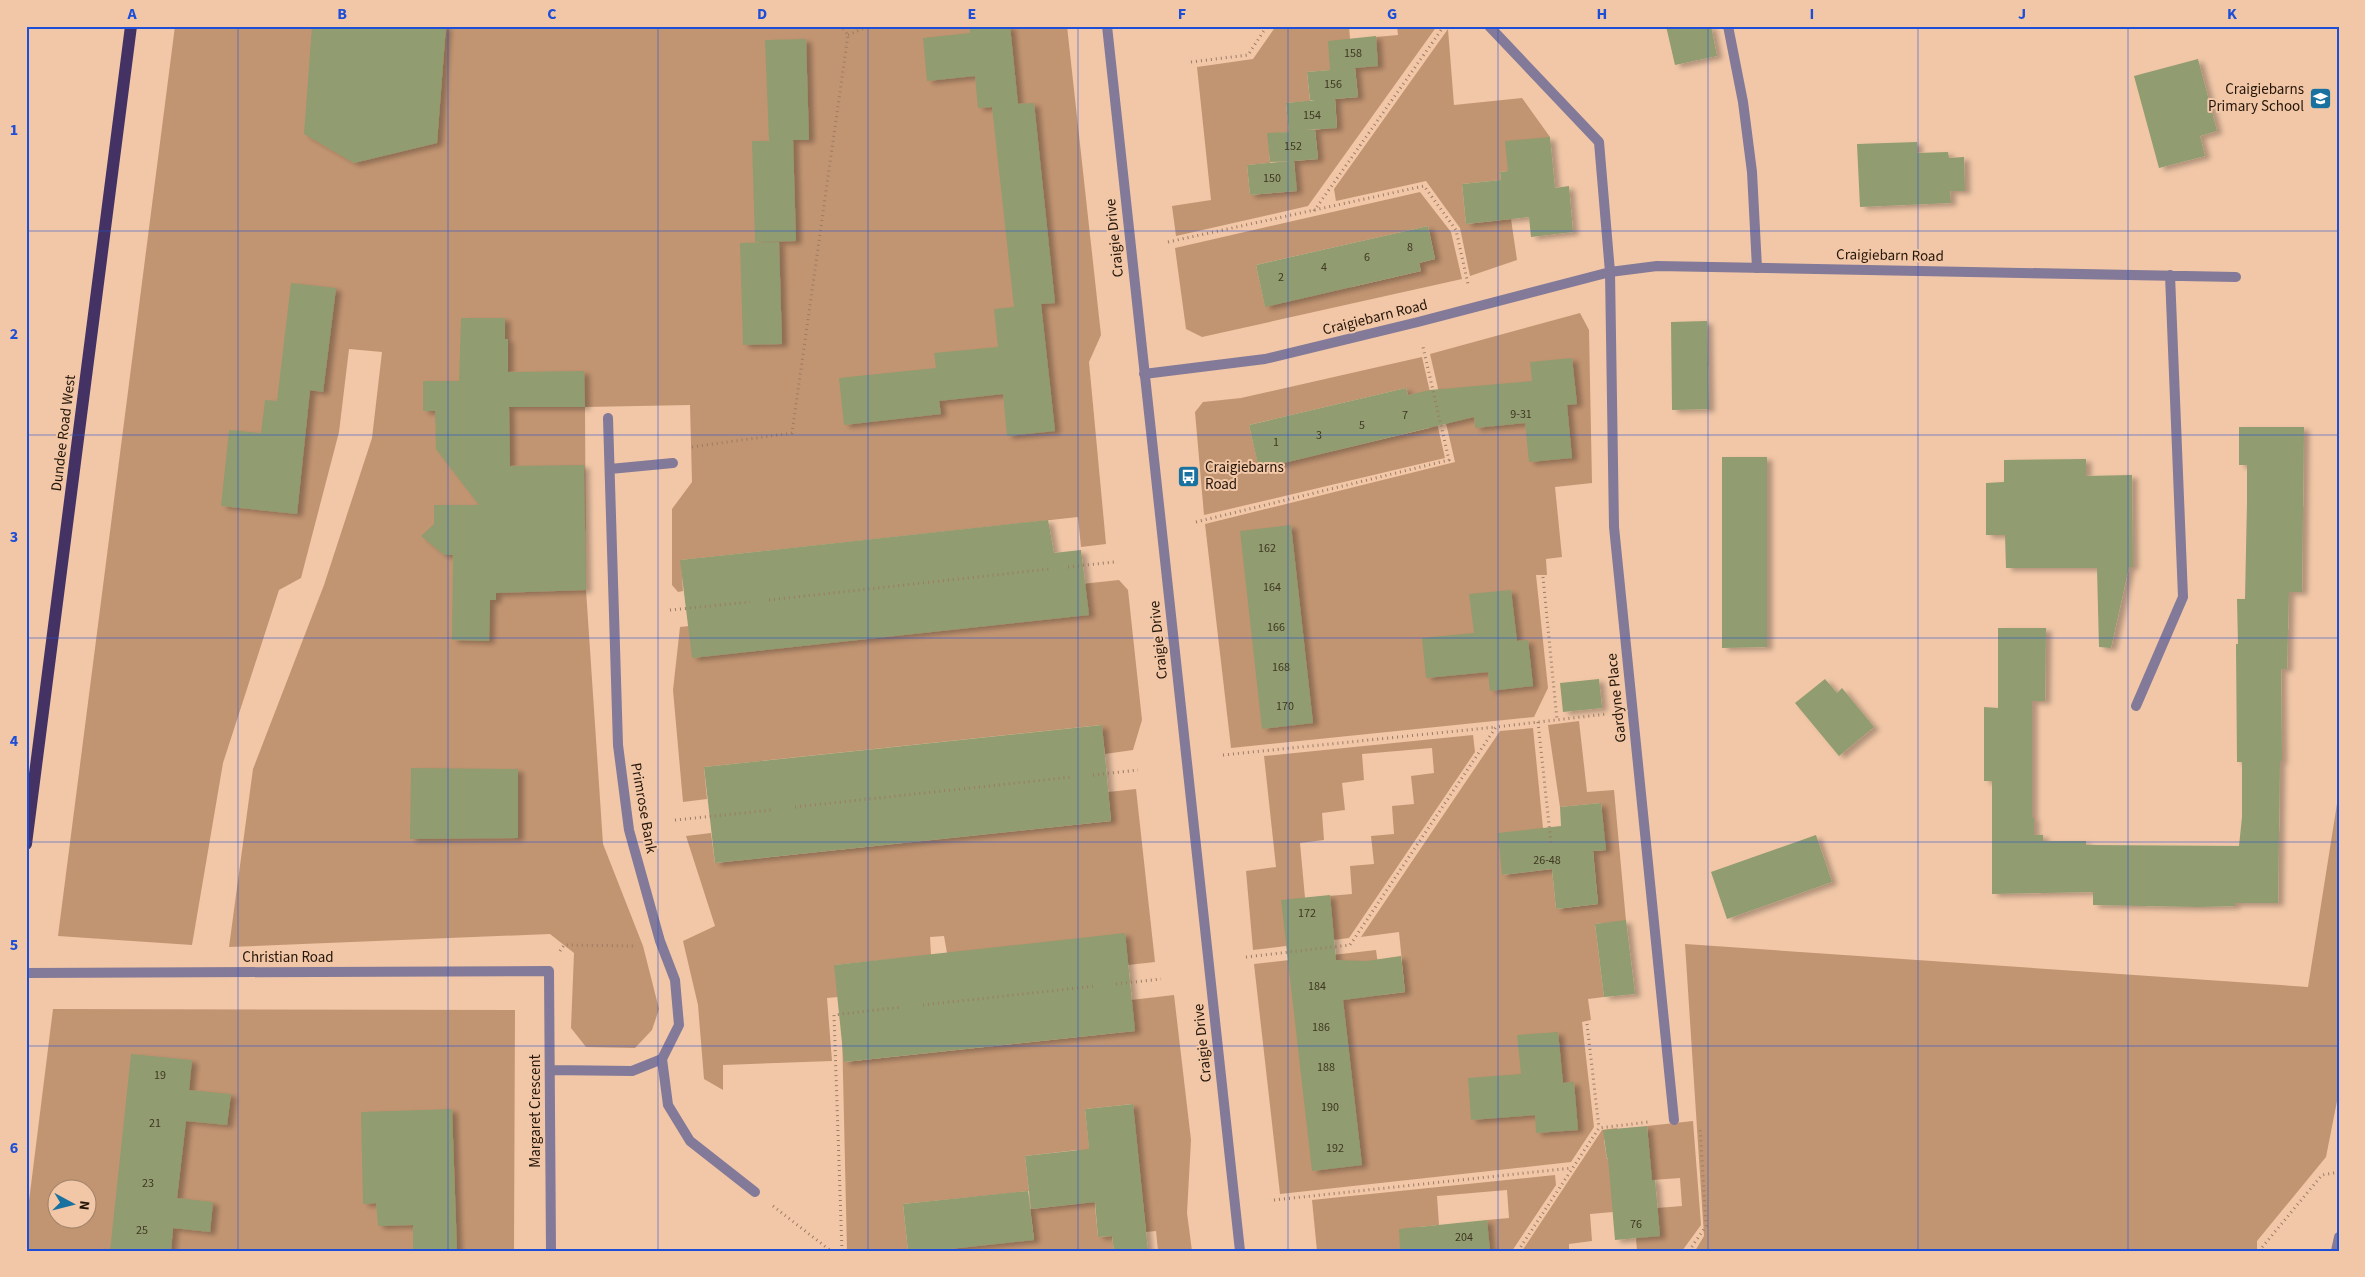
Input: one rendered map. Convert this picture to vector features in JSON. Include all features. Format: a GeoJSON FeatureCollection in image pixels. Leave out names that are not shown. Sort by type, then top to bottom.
{"type":"FeatureCollection","features":[{"type":"Feature","properties":{"kind":"main road","name":"Dundee Road West"},"geometry":{"type":"LineString","coordinates":[[26,844],[131,26]]}},
{"type":"Feature","properties":{"kind":"street","name":"Craigie Drive"},"geometry":{"type":"LineString","coordinates":[[1107,26],[1240,1251]]}},
{"type":"Feature","properties":{"kind":"street"},"geometry":{"type":"LineString","coordinates":[[1489,26],[1599,142],[1610,272]]}},
{"type":"Feature","properties":{"kind":"street"},"geometry":{"type":"LineString","coordinates":[[1728,26],[1744,111],[1752,172],[1757,268]]}},
{"type":"Feature","properties":{"kind":"street","name":"Craigiebarn Road"},"geometry":{"type":"LineString","coordinates":[[1144,374],[1265,359],[1418,322],[1610,272],[1657,266],[2236,277]]}},
{"type":"Feature","properties":{"kind":"street","name":"Gardyne Place"},"geometry":{"type":"LineString","coordinates":[[1610,272],[1614,527],[1674,1120]]}},
{"type":"Feature","properties":{"kind":"street"},"geometry":{"type":"LineString","coordinates":[[2136,706],[2182,597],[2170,275]]}},
{"type":"Feature","properties":{"kind":"street","name":"Primrose Bank"},"geometry":{"type":"LineString","coordinates":[[608,418],[618,746],[630,830],[660,941],[674,980],[679,1025],[662,1059]]}},
{"type":"Feature","properties":{"kind":"street"},"geometry":{"type":"LineString","coordinates":[[610,469],[673,463]]}},
{"type":"Feature","properties":{"kind":"street","name":"Christian Road"},"geometry":{"type":"LineString","coordinates":[[26,973],[549,971]]}},
{"type":"Feature","properties":{"kind":"street","name":"Margaret Crescent"},"geometry":{"type":"LineString","coordinates":[[549,971],[551,1251]]}},
{"type":"Feature","properties":{"kind":"street"},"geometry":{"type":"LineString","coordinates":[[550,1070],[632,1071],[662,1059],[668,1105],[690,1141],[755,1192]]}},
{"type":"Feature","properties":{"kind":"street"},"geometry":{"type":"LineString","coordinates":[[2336,1251],[2339,1237]]}},
{"type":"Feature","properties":{"kind":"path"},"geometry":{"type":"LineString","coordinates":[[684,448],[792,433],[848,35],[841,26]]}},
{"type":"Feature","properties":{"kind":"path"},"geometry":{"type":"LineString","coordinates":[[848,35],[869,26]]}},
{"type":"Feature","properties":{"kind":"path"},"geometry":{"type":"LineString","coordinates":[[1191,62],[1248,55],[1267,26]]}},
{"type":"Feature","properties":{"kind":"path"},"geometry":{"type":"LineString","coordinates":[[1314,211],[1444,26]]}},
{"type":"Feature","properties":{"kind":"path"},"geometry":{"type":"LineString","coordinates":[[1168,242],[1424,186],[1456,230],[1473,308]]}},
{"type":"Feature","properties":{"kind":"path"},"geometry":{"type":"LineString","coordinates":[[1196,522],[1450,460],[1418,322]]}},
{"type":"Feature","properties":{"kind":"path"},"geometry":{"type":"LineString","coordinates":[[1068,567],[1114,562]]}},
{"type":"Feature","properties":{"kind":"path"},"geometry":{"type":"LineString","coordinates":[[769,600],[1049,569]]}},
{"type":"Feature","properties":{"kind":"path"},"geometry":{"type":"LineString","coordinates":[[1543,577],[1558,720]]}},
{"type":"Feature","properties":{"kind":"path"},"geometry":{"type":"LineString","coordinates":[[670,610],[750,602]]}},
{"type":"Feature","properties":{"kind":"path"},"geometry":{"type":"LineString","coordinates":[[1223,754],[1496,727],[1632,710]]}},
{"type":"Feature","properties":{"kind":"path"},"geometry":{"type":"LineString","coordinates":[[1538,722],[1552,842]]}},
{"type":"Feature","properties":{"kind":"path"},"geometry":{"type":"LineString","coordinates":[[1246,957],[1350,945],[1496,727]]}},
{"type":"Feature","properties":{"kind":"path"},"geometry":{"type":"LineString","coordinates":[[1093,775],[1138,770]]}},
{"type":"Feature","properties":{"kind":"path"},"geometry":{"type":"LineString","coordinates":[[795,807],[1072,777]]}},
{"type":"Feature","properties":{"kind":"path"},"geometry":{"type":"LineString","coordinates":[[676,820],[773,810]]}},
{"type":"Feature","properties":{"kind":"path"},"geometry":{"type":"LineString","coordinates":[[549,971],[564,945],[643,946],[660,941]]}},
{"type":"Feature","properties":{"kind":"path"},"geometry":{"type":"LineString","coordinates":[[1116,984],[1161,979]]}},
{"type":"Feature","properties":{"kind":"path"},"geometry":{"type":"LineString","coordinates":[[923,1005],[1096,986]]}},
{"type":"Feature","properties":{"kind":"path"},"geometry":{"type":"LineString","coordinates":[[842,1251],[834,1015],[902,1007]]}},
{"type":"Feature","properties":{"kind":"path"},"geometry":{"type":"LineString","coordinates":[[1518,1251],[1599,1128],[1587,1024]]}},
{"type":"Feature","properties":{"kind":"path"},"geometry":{"type":"LineString","coordinates":[[1599,1128],[1699,1117],[1706,1226],[1689,1251]]}},
{"type":"Feature","properties":{"kind":"path"},"geometry":{"type":"LineString","coordinates":[[1274,1200],[1572,1168]]}},
{"type":"Feature","properties":{"kind":"path"},"geometry":{"type":"LineString","coordinates":[[2259,1251],[2322,1175],[2339,1172]]}},
{"type":"Feature","properties":{"kind":"path"},"geometry":{"type":"LineString","coordinates":[[755,1192],[831,1251]]}},
{"type":"Feature","properties":{"kind":"path"},"geometry":{"type":"LineString","coordinates":[[1080,1251],[1095,1251]]}},
{"type":"Feature","properties":{"kind":"shaded area"},"geometry":{"type":"Polygon","coordinates":[[[175,26],[1067,26],[1101,335],[1089,362],[1106,544],[1081,547],[1078,517],[681,560],[683,591],[678,592],[672,585],[672,509],[692,482],[690,405],[585,407],[586,590],[603,844],[643,946],[659,1009],[652,1030],[635,1048],[586,1047],[571,1028],[574,953],[550,934],[229,947],[253,769],[324,585],[372,438],[382,352],[349,349],[339,432],[301,578],[279,590],[223,763],[192,945],[58,936],[175,26]]]}},
{"type":"Feature","properties":{"kind":"shaded area"},"geometry":{"type":"Polygon","coordinates":[[[1276,26],[1349,26],[1350,39],[1330,70],[1307,72],[1310,101],[1286,103],[1289,132],[1268,134],[1270,163],[1247,165],[1250,195],[1296,191],[1294,161],[1318,159],[1315,130],[1337,127],[1335,99],[1358,97],[1355,68],[1376,37],[1398,35],[1397,26],[1437,26],[1308,206],[1176,236],[1172,206],[1211,200],[1197,67],[1253,59],[1276,26]]]}},
{"type":"Feature","properties":{"kind":"shaded area"},"geometry":{"type":"Polygon","coordinates":[[[1448,29],[1454,105],[1522,98],[1550,137],[1508,171],[1500,172],[1501,180],[1462,184],[1466,224],[1511,219],[1517,260],[1470,276],[1460,228],[1426,181],[1336,201],[1334,189],[1448,29]]]}},
{"type":"Feature","properties":{"kind":"shaded area"},"geometry":{"type":"Polygon","coordinates":[[[1420,192],[1451,232],[1462,279],[1202,337],[1186,329],[1175,248],[1420,192]],[[1428,226],[1256,265],[1265,306],[1349,279],[1352,287],[1421,271],[1419,263],[1435,259],[1428,226]]]}},
{"type":"Feature","properties":{"kind":"shaded area"},"geometry":{"type":"Polygon","coordinates":[[[1580,313],[1589,330],[1592,483],[1555,487],[1562,557],[1546,559],[1547,575],[1536,575],[1548,688],[1534,717],[1231,748],[1205,524],[1455,462],[1430,354],[1580,313]]]}},
{"type":"Feature","properties":{"kind":"shaded area"},"geometry":{"type":"Polygon","coordinates":[[[1422,357],[1445,458],[1204,515],[1195,412],[1203,402],[1241,398],[1422,357]],[[1406,388],[1249,425],[1259,468],[1430,428],[1408,395],[1406,388]]]}},
{"type":"Feature","properties":{"kind":"shaded area"},"geometry":{"type":"Polygon","coordinates":[[[1119,580],[1128,590],[1142,720],[1133,750],[1105,754],[1101,725],[704,767],[707,799],[683,802],[673,690],[680,627],[1119,580]]]}},
{"type":"Feature","properties":{"kind":"shaded area"},"geometry":{"type":"Polygon","coordinates":[[[1579,721],[1587,792],[1614,790],[1626,921],[1595,924],[1604,997],[1588,999],[1591,1020],[1582,1022],[1594,1127],[1571,1162],[1280,1194],[1254,964],[1376,950],[1382,995],[1405,992],[1399,932],[1361,937],[1500,731],[1533,728],[1543,828],[1502,875],[1552,869],[1556,909],[1598,904],[1593,851],[1605,850],[1601,803],[1560,807],[1548,725],[1579,721]]]}},
{"type":"Feature","properties":{"kind":"shaded area"},"geometry":{"type":"Polygon","coordinates":[[[1473,735],[1475,752],[1349,938],[1253,950],[1246,871],[1276,867],[1264,756],[1473,735]],[[1432,748],[1362,754],[1364,780],[1342,783],[1345,810],[1322,813],[1324,840],[1300,843],[1305,898],[1352,894],[1350,866],[1374,864],[1371,836],[1394,834],[1392,806],[1414,804],[1411,776],[1434,773],[1432,748]]]}},
{"type":"Feature","properties":{"kind":"shaded area"},"geometry":{"type":"Polygon","coordinates":[[[1136,789],[1155,962],[1128,965],[947,953],[944,936],[930,937],[931,955],[835,965],[838,997],[827,998],[832,1061],[723,1065],[723,1090],[704,1079],[698,1005],[683,941],[715,926],[686,836],[711,833],[715,863],[1111,821],[1108,792],[1136,789]]]}},
{"type":"Feature","properties":{"kind":"shaded area"},"geometry":{"type":"Polygon","coordinates":[[[2339,791],[2339,1091],[2326,1157],[2257,1241],[2257,1251],[1695,1251],[1704,1236],[1685,944],[2308,987],[2339,791]]]}},
{"type":"Feature","properties":{"kind":"shaded area"},"geometry":{"type":"Polygon","coordinates":[[[1174,995],[1191,1140],[1187,1213],[1192,1251],[1158,1251],[1156,1231],[1146,1232],[1132,1104],[1085,1109],[1091,1166],[1077,1150],[1025,1156],[1029,1191],[903,1204],[908,1251],[847,1251],[842,1031],[845,1062],[1134,1031],[1131,1000],[1174,995]]]}},
{"type":"Feature","properties":{"kind":"shaded area"},"geometry":{"type":"Polygon","coordinates":[[[53,1009],[515,1010],[514,1251],[26,1251],[26,1225],[53,1009]]]}},
{"type":"Feature","properties":{"kind":"shaded area"},"geometry":{"type":"Polygon","coordinates":[[[1693,1121],[1701,1225],[1682,1251],[1637,1251],[1636,1238],[1657,1208],[1682,1206],[1680,1178],[1611,1183],[1613,1212],[1590,1214],[1592,1241],[1569,1244],[1569,1251],[1522,1251],[1602,1130],[1617,1128],[1618,1138],[1604,1140],[1607,1159],[1649,1154],[1647,1126],[1693,1121]]]}},
{"type":"Feature","properties":{"kind":"shaded area"},"geometry":{"type":"Polygon","coordinates":[[[1555,1175],[1556,1185],[1512,1251],[1479,1251],[1487,1220],[1509,1218],[1507,1190],[1437,1196],[1439,1225],[1418,1227],[1420,1251],[1317,1251],[1312,1200],[1555,1175]]]}},
{"type":"Feature","properties":{"kind":"shaded area"},"geometry":{"type":"Polygon","coordinates":[[[1093,1185],[1098,1237],[1112,1236],[1114,1251],[931,1251],[1034,1239],[1030,1209],[1083,1203],[1093,1185]]]}},
{"type":"Feature","properties":{"kind":"building"},"geometry":{"type":"Polygon","coordinates":[[[312,26],[446,26],[437,143],[354,163],[304,134],[312,26]]]}},
{"type":"Feature","properties":{"kind":"building"},"geometry":{"type":"Polygon","coordinates":[[[970,26],[1010,26],[1018,104],[1034,103],[1055,303],[1041,304],[1055,431],[1007,436],[1003,394],[939,401],[941,414],[844,425],[839,378],[936,368],[934,353],[998,347],[994,309],[1014,307],[992,107],[978,108],[975,76],[927,81],[923,38],[970,33],[970,26]]]}},
{"type":"Feature","properties":{"kind":"building"},"geometry":{"type":"Polygon","coordinates":[[[1666,26],[1711,26],[1717,56],[1675,65],[1666,26]]]}},
{"type":"Feature","properties":{"kind":"building"},"geometry":{"type":"Polygon","coordinates":[[[1376,36],[1378,66],[1355,68],[1358,97],[1335,99],[1337,128],[1305,130],[1315,130],[1318,159],[1294,161],[1297,191],[1250,195],[1247,165],[1291,161],[1270,162],[1267,133],[1289,132],[1286,103],[1316,100],[1310,100],[1307,72],[1330,70],[1328,41],[1376,36]]]}},
{"type":"Feature","properties":{"kind":"building"},"geometry":{"type":"Polygon","coordinates":[[[806,39],[809,140],[793,140],[796,241],[755,242],[752,141],[769,141],[765,40],[806,39]]]}},
{"type":"Feature","properties":{"kind":"building"},"geometry":{"type":"Polygon","coordinates":[[[2198,59],[2217,131],[2200,136],[2205,156],[2159,168],[2134,76],[2198,59]]]}},
{"type":"Feature","properties":{"kind":"building"},"geometry":{"type":"Polygon","coordinates":[[[1550,137],[1555,188],[1569,186],[1573,232],[1531,237],[1529,217],[1466,224],[1462,184],[1501,180],[1500,172],[1508,171],[1505,141],[1550,137]]]}},
{"type":"Feature","properties":{"kind":"building"},"geometry":{"type":"Polygon","coordinates":[[[1917,142],[1917,153],[1948,152],[1949,158],[1964,157],[1965,191],[1950,191],[1951,203],[1860,207],[1857,144],[1917,142]]]}},
{"type":"Feature","properties":{"kind":"building"},"geometry":{"type":"Polygon","coordinates":[[[1428,226],[1435,259],[1419,263],[1421,271],[1265,307],[1256,265],[1428,226]]]}},
{"type":"Feature","properties":{"kind":"building"},"geometry":{"type":"Polygon","coordinates":[[[779,242],[782,344],[743,345],[740,243],[779,242]]]}},
{"type":"Feature","properties":{"kind":"building"},"geometry":{"type":"Polygon","coordinates":[[[291,283],[336,288],[323,392],[310,390],[297,514],[221,506],[229,430],[261,433],[265,400],[277,401],[291,283]]]}},
{"type":"Feature","properties":{"kind":"building"},"geometry":{"type":"Polygon","coordinates":[[[461,318],[505,318],[505,339],[508,339],[508,372],[584,371],[585,407],[509,407],[510,466],[584,465],[586,590],[496,593],[496,600],[490,600],[489,641],[452,640],[453,555],[444,555],[421,536],[434,524],[434,505],[479,505],[436,449],[435,411],[423,411],[423,381],[459,381],[461,318]]]}},
{"type":"Feature","properties":{"kind":"building"},"geometry":{"type":"Polygon","coordinates":[[[1707,321],[1709,409],[1672,410],[1671,322],[1707,321]]]}},
{"type":"Feature","properties":{"kind":"building"},"geometry":{"type":"Polygon","coordinates":[[[1572,358],[1577,404],[1567,405],[1572,458],[1529,462],[1525,423],[1475,428],[1474,417],[1259,469],[1249,425],[1406,388],[1408,395],[1430,390],[1532,381],[1530,362],[1572,358]]]}},
{"type":"Feature","properties":{"kind":"building"},"geometry":{"type":"Polygon","coordinates":[[[2239,427],[2304,427],[2302,592],[2289,592],[2287,669],[2281,669],[2282,761],[2280,761],[2278,903],[2235,903],[2235,906],[2198,907],[2093,905],[2093,892],[1992,894],[1992,781],[1984,781],[1984,707],[1998,708],[1998,628],[2046,628],[2045,701],[2032,701],[2032,818],[2034,818],[2034,835],[2043,835],[2043,841],[2086,841],[2086,845],[2239,846],[2242,817],[2242,762],[2237,762],[2236,644],[2238,644],[2237,599],[2245,599],[2247,465],[2239,465],[2239,427]]]}},
{"type":"Feature","properties":{"kind":"building"},"geometry":{"type":"Polygon","coordinates":[[[1722,457],[1767,457],[1767,647],[1722,648],[1722,457]]]}},
{"type":"Feature","properties":{"kind":"building"},"geometry":{"type":"Polygon","coordinates":[[[2086,459],[2086,476],[2132,475],[2133,567],[2129,567],[2111,648],[2099,647],[2097,568],[2006,568],[2005,535],[1986,535],[1986,483],[2004,482],[2004,460],[2086,459]]]}},
{"type":"Feature","properties":{"kind":"building"},"geometry":{"type":"Polygon","coordinates":[[[1048,520],[1054,553],[1081,550],[1089,615],[692,658],[680,560],[1048,520]]]}},
{"type":"Feature","properties":{"kind":"building"},"geometry":{"type":"Polygon","coordinates":[[[1291,525],[1313,723],[1262,729],[1240,531],[1291,525]]]}},
{"type":"Feature","properties":{"kind":"building"},"geometry":{"type":"Polygon","coordinates":[[[1511,590],[1517,641],[1528,640],[1533,686],[1490,691],[1488,672],[1426,678],[1422,638],[1474,633],[1469,594],[1511,590]]]}},
{"type":"Feature","properties":{"kind":"building"},"geometry":{"type":"Polygon","coordinates":[[[1599,679],[1602,708],[1563,712],[1560,683],[1599,679]]]}},
{"type":"Feature","properties":{"kind":"building"},"geometry":{"type":"Polygon","coordinates":[[[1825,679],[1837,693],[1842,688],[1874,727],[1839,756],[1795,703],[1825,679]]]}},
{"type":"Feature","properties":{"kind":"building"},"geometry":{"type":"Polygon","coordinates":[[[1102,725],[1111,821],[715,863],[704,767],[1102,725]]]}},
{"type":"Feature","properties":{"kind":"building"},"geometry":{"type":"Polygon","coordinates":[[[411,768],[518,769],[518,838],[410,839],[411,768]]]}},
{"type":"Feature","properties":{"kind":"building"},"geometry":{"type":"Polygon","coordinates":[[[1601,803],[1606,850],[1593,851],[1598,904],[1556,909],[1552,869],[1502,875],[1498,833],[1561,826],[1560,807],[1601,803]]]}},
{"type":"Feature","properties":{"kind":"building"},"geometry":{"type":"Polygon","coordinates":[[[1816,835],[1832,882],[1727,919],[1711,872],[1816,835]]]}},
{"type":"Feature","properties":{"kind":"building"},"geometry":{"type":"Polygon","coordinates":[[[1330,895],[1336,960],[1366,961],[1401,956],[1405,992],[1343,1000],[1362,1165],[1312,1171],[1281,900],[1330,895]]]}},
{"type":"Feature","properties":{"kind":"building"},"geometry":{"type":"Polygon","coordinates":[[[1626,920],[1635,994],[1604,997],[1595,924],[1626,920]]]}},
{"type":"Feature","properties":{"kind":"building"},"geometry":{"type":"Polygon","coordinates":[[[1125,933],[1135,1031],[844,1062],[834,965],[1125,933]]]}},
{"type":"Feature","properties":{"kind":"building"},"geometry":{"type":"Polygon","coordinates":[[[1558,1032],[1563,1083],[1574,1082],[1578,1130],[1536,1133],[1535,1115],[1471,1120],[1468,1078],[1521,1074],[1517,1035],[1558,1032]]]}},
{"type":"Feature","properties":{"kind":"building"},"geometry":{"type":"Polygon","coordinates":[[[131,1054],[192,1060],[189,1090],[231,1094],[227,1125],[186,1121],[177,1198],[213,1202],[210,1232],[173,1228],[171,1251],[110,1251],[131,1054]]]}},
{"type":"Feature","properties":{"kind":"building"},"geometry":{"type":"Polygon","coordinates":[[[1133,1104],[1148,1251],[1114,1251],[1112,1236],[1098,1237],[1095,1202],[1031,1209],[1025,1156],[1089,1149],[1085,1109],[1133,1104]]]}},
{"type":"Feature","properties":{"kind":"building"},"geometry":{"type":"Polygon","coordinates":[[[452,1109],[457,1251],[413,1251],[413,1225],[378,1226],[376,1203],[363,1204],[361,1112],[452,1109]]]}},
{"type":"Feature","properties":{"kind":"building"},"geometry":{"type":"Polygon","coordinates":[[[1647,1126],[1652,1180],[1655,1180],[1660,1236],[1615,1240],[1608,1158],[1603,1130],[1647,1126]]]}},
{"type":"Feature","properties":{"kind":"building"},"geometry":{"type":"Polygon","coordinates":[[[1028,1191],[1034,1240],[931,1251],[908,1251],[903,1204],[1028,1191]]]}},
{"type":"Feature","properties":{"kind":"building"},"geometry":{"type":"Polygon","coordinates":[[[1487,1220],[1490,1251],[1400,1251],[1399,1229],[1487,1220]]]}},
{"type":"Feature","properties":{"kind":"place","name":"Craigiebarns Primary School"},"geometry":{"type":"Point","coordinates":[2320,98]}},
{"type":"Feature","properties":{"kind":"place","name":"Craigiebarns Road"},"geometry":{"type":"Point","coordinates":[1189,476]}}]}
